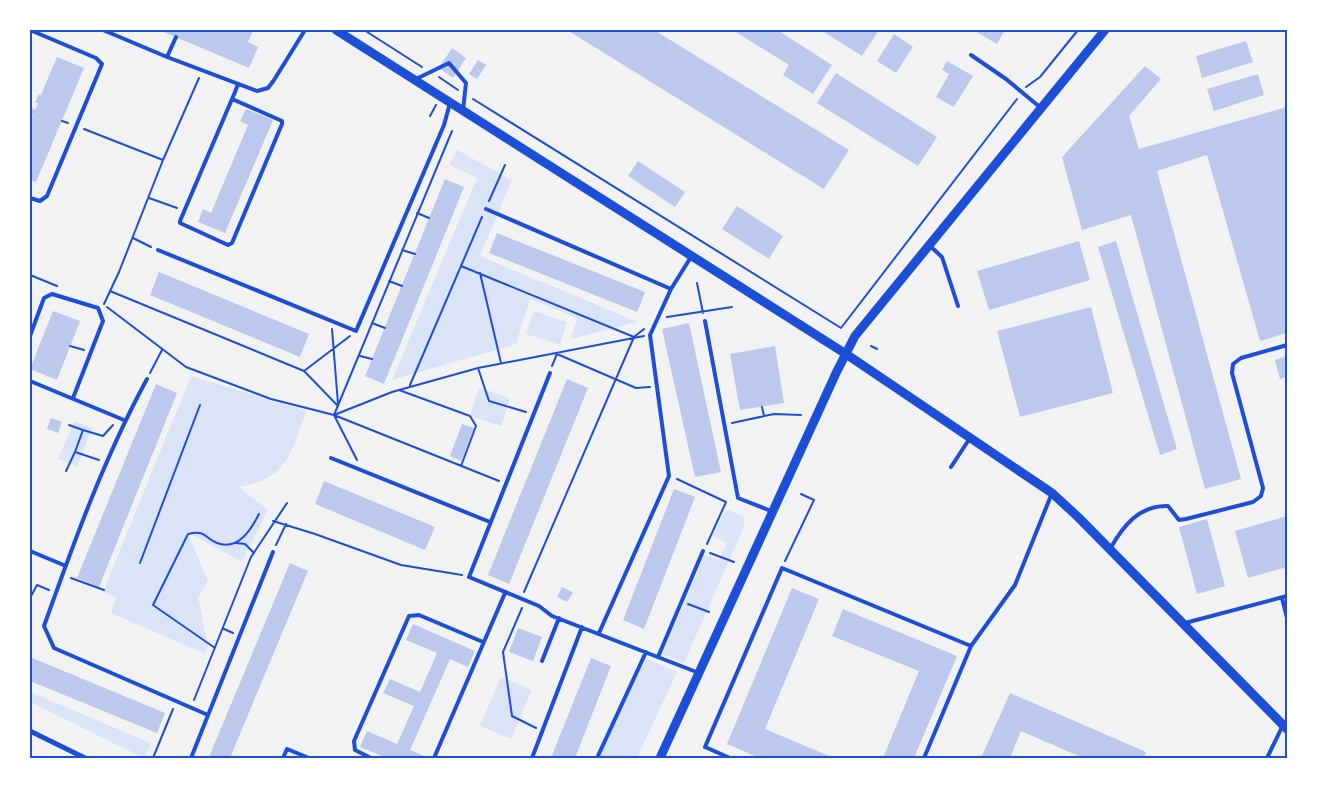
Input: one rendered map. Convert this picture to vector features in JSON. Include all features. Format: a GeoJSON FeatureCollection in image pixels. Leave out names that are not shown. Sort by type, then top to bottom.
{"type":"FeatureCollection","features":[{"type":"Feature","properties":{"kind":"street"},"geometry":{"type":"LineString","coordinates":[[336,30],[846,354],[1052,493],[1110,549],[1285,727]]}},
{"type":"Feature","properties":{"kind":"street"},"geometry":{"type":"LineString","coordinates":[[660,758],[855,336],[1105,30]]}},
{"type":"Feature","properties":{"kind":"street"},"geometry":{"type":"LineString","coordinates":[[30,731],[84,758]]}},
{"type":"Feature","properties":{"kind":"lane"},"geometry":{"type":"LineString","coordinates":[[30,30],[100,61],[101,68],[47,196],[40,201],[30,198]]}},
{"type":"Feature","properties":{"kind":"lane"},"geometry":{"type":"LineString","coordinates":[[103,30],[167,57],[257,91],[268,88],[305,30]]}},
{"type":"Feature","properties":{"kind":"lane"},"geometry":{"type":"LineString","coordinates":[[167,57],[176,37]]}},
{"type":"Feature","properties":{"kind":"lane"},"geometry":{"type":"LineString","coordinates":[[971,55],[1006,79],[1041,108]]}},
{"type":"Feature","properties":{"kind":"lane"},"geometry":{"type":"LineString","coordinates":[[414,80],[449,63],[466,83],[463,111]]}},
{"type":"Feature","properties":{"kind":"lane"},"geometry":{"type":"LineString","coordinates":[[232,99],[282,120],[282,124],[232,243],[225,244],[181,225],[180,221],[238,84]]}},
{"type":"Feature","properties":{"kind":"lane"},"geometry":{"type":"LineString","coordinates":[[158,250],[356,331],[444,125],[450,103]]}},
{"type":"Feature","properties":{"kind":"lane"},"geometry":{"type":"LineString","coordinates":[[486,209],[671,289]]}},
{"type":"Feature","properties":{"kind":"lane"},"geometry":{"type":"LineString","coordinates":[[930,246],[942,257],[958,306]]}},
{"type":"Feature","properties":{"kind":"lane"},"geometry":{"type":"LineString","coordinates":[[599,633],[669,476],[650,336],[671,289],[691,257]]}},
{"type":"Feature","properties":{"kind":"lane"},"geometry":{"type":"LineString","coordinates":[[30,336],[44,298],[52,294],[98,308],[103,321],[73,398]]}},
{"type":"Feature","properties":{"kind":"lane"},"geometry":{"type":"LineString","coordinates":[[704,321],[738,498],[773,512]]}},
{"type":"Feature","properties":{"kind":"lane"},"geometry":{"type":"LineString","coordinates":[[1110,549],[1132,518],[1143,510],[1168,506],[1179,520],[1253,502],[1261,496],[1263,488],[1232,373],[1233,364],[1241,358],[1287,345]]}},
{"type":"Feature","properties":{"kind":"lane"},"geometry":{"type":"LineString","coordinates":[[550,373],[469,577],[559,618],[699,673]]}},
{"type":"Feature","properties":{"kind":"lane"},"geometry":{"type":"LineString","coordinates":[[146,379],[124,420],[44,626],[54,648],[208,715]]}},
{"type":"Feature","properties":{"kind":"lane"},"geometry":{"type":"LineString","coordinates":[[30,380],[124,420]]}},
{"type":"Feature","properties":{"kind":"lane"},"geometry":{"type":"LineString","coordinates":[[950,467],[971,438]]}},
{"type":"Feature","properties":{"kind":"lane"},"geometry":{"type":"LineString","coordinates":[[331,458],[490,522]]}},
{"type":"Feature","properties":{"kind":"lane"},"geometry":{"type":"LineString","coordinates":[[924,758],[971,646],[1015,584],[1052,493]]}},
{"type":"Feature","properties":{"kind":"lane"},"geometry":{"type":"LineString","coordinates":[[30,551],[66,566]]}},
{"type":"Feature","properties":{"kind":"lane"},"geometry":{"type":"LineString","coordinates":[[658,657],[704,551]]}},
{"type":"Feature","properties":{"kind":"lane"},"geometry":{"type":"LineString","coordinates":[[191,758],[273,552]]}},
{"type":"Feature","properties":{"kind":"lane"},"geometry":{"type":"LineString","coordinates":[[730,758],[705,747],[782,568],[971,646]]}},
{"type":"Feature","properties":{"kind":"lane"},"geometry":{"type":"LineString","coordinates":[[434,758],[505,593]]}},
{"type":"Feature","properties":{"kind":"lane"},"geometry":{"type":"LineString","coordinates":[[1183,624],[1287,596]]}},
{"type":"Feature","properties":{"kind":"lane"},"geometry":{"type":"LineString","coordinates":[[1282,598],[1287,618]]}},
{"type":"Feature","properties":{"kind":"lane"},"geometry":{"type":"LineString","coordinates":[[371,758],[356,750],[354,741],[409,616],[419,615],[484,642]]}},
{"type":"Feature","properties":{"kind":"lane"},"geometry":{"type":"LineString","coordinates":[[542,661],[559,618]]}},
{"type":"Feature","properties":{"kind":"lane"},"geometry":{"type":"LineString","coordinates":[[532,758],[582,626]]}},
{"type":"Feature","properties":{"kind":"lane"},"geometry":{"type":"LineString","coordinates":[[598,758],[646,652]]}},
{"type":"Feature","properties":{"kind":"lane"},"geometry":{"type":"LineString","coordinates":[[1267,758],[1285,727]]}},
{"type":"Feature","properties":{"kind":"lane"},"geometry":{"type":"LineString","coordinates":[[283,758],[287,749],[309,758]]}},
{"type":"Feature","properties":{"kind":"path"},"geometry":{"type":"LineString","coordinates":[[364,30],[841,328],[1022,93],[1040,77],[1078,30]]}},
{"type":"Feature","properties":{"kind":"path"},"geometry":{"type":"LineString","coordinates":[[202,70],[163,160],[133,238],[103,305],[186,367],[271,399],[334,415],[505,483]]}},
{"type":"Feature","properties":{"kind":"path"},"geometry":{"type":"LineString","coordinates":[[76,126],[163,160]]}},
{"type":"Feature","properties":{"kind":"path"},"geometry":{"type":"LineString","coordinates":[[334,415],[452,131]]}},
{"type":"Feature","properties":{"kind":"path"},"geometry":{"type":"LineString","coordinates":[[410,386],[506,164]]}},
{"type":"Feature","properties":{"kind":"path"},"geometry":{"type":"LineString","coordinates":[[149,198],[184,211]]}},
{"type":"Feature","properties":{"kind":"path"},"geometry":{"type":"LineString","coordinates":[[417,213],[429,218]]}},
{"type":"Feature","properties":{"kind":"path"},"geometry":{"type":"LineString","coordinates":[[133,238],[158,250]]}},
{"type":"Feature","properties":{"kind":"path"},"geometry":{"type":"LineString","coordinates":[[402,250],[415,254]]}},
{"type":"Feature","properties":{"kind":"path"},"geometry":{"type":"LineString","coordinates":[[461,266],[634,337]]}},
{"type":"Feature","properties":{"kind":"path"},"geometry":{"type":"LineString","coordinates":[[480,273],[501,363]]}},
{"type":"Feature","properties":{"kind":"path"},"geometry":{"type":"LineString","coordinates":[[389,281],[402,286]]}},
{"type":"Feature","properties":{"kind":"path"},"geometry":{"type":"LineString","coordinates":[[697,284],[704,321]]}},
{"type":"Feature","properties":{"kind":"path"},"geometry":{"type":"LineString","coordinates":[[110,291],[304,371],[338,406]]}},
{"type":"Feature","properties":{"kind":"path"},"geometry":{"type":"LineString","coordinates":[[658,318],[732,307]]}},
{"type":"Feature","properties":{"kind":"path"},"geometry":{"type":"LineString","coordinates":[[331,322],[338,406]]}},
{"type":"Feature","properties":{"kind":"path"},"geometry":{"type":"LineString","coordinates":[[372,323],[385,328]]}},
{"type":"Feature","properties":{"kind":"path"},"geometry":{"type":"LineString","coordinates":[[304,371],[356,331]]}},
{"type":"Feature","properties":{"kind":"path"},"geometry":{"type":"LineString","coordinates":[[334,415],[410,386],[478,368],[557,354],[634,337]]}},
{"type":"Feature","properties":{"kind":"path"},"geometry":{"type":"LineString","coordinates":[[542,730],[512,716],[503,652],[523,600],[634,337]]}},
{"type":"Feature","properties":{"kind":"path"},"geometry":{"type":"LineString","coordinates":[[70,346],[90,352]]}},
{"type":"Feature","properties":{"kind":"path"},"geometry":{"type":"LineString","coordinates":[[871,346],[877,350]]}},
{"type":"Feature","properties":{"kind":"path"},"geometry":{"type":"LineString","coordinates":[[146,379],[162,350]]}},
{"type":"Feature","properties":{"kind":"path"},"geometry":{"type":"LineString","coordinates":[[550,373],[557,354]]}},
{"type":"Feature","properties":{"kind":"path"},"geometry":{"type":"LineString","coordinates":[[557,354],[636,388],[644,387]]}},
{"type":"Feature","properties":{"kind":"path"},"geometry":{"type":"LineString","coordinates":[[360,356],[372,360]]}},
{"type":"Feature","properties":{"kind":"path"},"geometry":{"type":"LineString","coordinates":[[478,368],[490,401],[533,414]]}},
{"type":"Feature","properties":{"kind":"path"},"geometry":{"type":"LineString","coordinates":[[399,390],[470,416],[476,426],[461,466]]}},
{"type":"Feature","properties":{"kind":"path"},"geometry":{"type":"LineString","coordinates":[[140,563],[200,405]]}},
{"type":"Feature","properties":{"kind":"path"},"geometry":{"type":"LineString","coordinates":[[762,407],[764,416]]}},
{"type":"Feature","properties":{"kind":"path"},"geometry":{"type":"LineString","coordinates":[[724,424],[774,414],[801,415]]}},
{"type":"Feature","properties":{"kind":"path"},"geometry":{"type":"LineString","coordinates":[[334,415],[362,470]]}},
{"type":"Feature","properties":{"kind":"path"},"geometry":{"type":"LineString","coordinates":[[68,424],[103,436],[118,419]]}},
{"type":"Feature","properties":{"kind":"path"},"geometry":{"type":"LineString","coordinates":[[66,471],[84,430]]}},
{"type":"Feature","properties":{"kind":"path"},"geometry":{"type":"LineString","coordinates":[[75,452],[97,460]]}},
{"type":"Feature","properties":{"kind":"path"},"geometry":{"type":"LineString","coordinates":[[669,476],[726,502],[704,551],[734,562]]}},
{"type":"Feature","properties":{"kind":"path"},"geometry":{"type":"LineString","coordinates":[[782,568],[814,500],[801,494]]}},
{"type":"Feature","properties":{"kind":"path"},"geometry":{"type":"LineString","coordinates":[[192,707],[253,552],[273,521],[288,503]]}},
{"type":"Feature","properties":{"kind":"path"},"geometry":{"type":"LineString","coordinates":[[215,648],[152,605],[188,534],[205,533],[218,544],[234,542],[244,539],[259,514]]}},
{"type":"Feature","properties":{"kind":"path"},"geometry":{"type":"LineString","coordinates":[[273,521],[401,565],[469,577]]}},
{"type":"Feature","properties":{"kind":"path"},"geometry":{"type":"LineString","coordinates":[[273,552],[286,524]]}},
{"type":"Feature","properties":{"kind":"path"},"geometry":{"type":"LineString","coordinates":[[234,542],[245,544],[253,552]]}},
{"type":"Feature","properties":{"kind":"path"},"geometry":{"type":"LineString","coordinates":[[69,577],[104,590]]}},
{"type":"Feature","properties":{"kind":"path"},"geometry":{"type":"LineString","coordinates":[[30,598],[37,585],[56,593]]}},
{"type":"Feature","properties":{"kind":"path"},"geometry":{"type":"LineString","coordinates":[[681,601],[709,612]]}},
{"type":"Feature","properties":{"kind":"path"},"geometry":{"type":"LineString","coordinates":[[153,758],[176,701]]}},
{"type":"Feature","properties":{"kind":"shaded area"},"geometry":{"type":"Polygon","coordinates":[[[457,150],[512,180],[480,256],[638,322],[571,339],[577,318],[530,299],[516,344],[392,380],[477,178],[449,165],[457,150]]]}},
{"type":"Feature","properties":{"kind":"shaded area"},"geometry":{"type":"Polygon","coordinates":[[[534,311],[567,322],[560,345],[526,334],[534,311]]]}},
{"type":"Feature","properties":{"kind":"shaded area"},"geometry":{"type":"Polygon","coordinates":[[[191,376],[306,411],[291,451],[278,470],[268,478],[239,487],[268,510],[242,562],[187,532],[208,581],[198,597],[208,646],[205,654],[111,613],[116,598],[103,592],[191,376]]]}},
{"type":"Feature","properties":{"kind":"shaded area"},"geometry":{"type":"Polygon","coordinates":[[[479,388],[510,398],[501,426],[470,416],[479,388]]]}},
{"type":"Feature","properties":{"kind":"shaded area"},"geometry":{"type":"Polygon","coordinates":[[[74,421],[92,428],[77,467],[58,459],[74,421]]]}},
{"type":"Feature","properties":{"kind":"shaded area"},"geometry":{"type":"Polygon","coordinates":[[[728,510],[743,516],[745,521],[743,529],[684,663],[662,654],[705,555],[719,560],[727,543],[713,536],[724,512],[728,510]]]}},
{"type":"Feature","properties":{"kind":"shaded area"},"geometry":{"type":"Polygon","coordinates":[[[645,658],[677,672],[637,758],[599,758],[645,658]]]}},
{"type":"Feature","properties":{"kind":"shaded area"},"geometry":{"type":"Polygon","coordinates":[[[501,677],[532,690],[511,739],[480,726],[501,677]]]}},
{"type":"Feature","properties":{"kind":"shaded area"},"geometry":{"type":"Polygon","coordinates":[[[30,692],[151,743],[144,758],[30,702],[30,692]]]}},
{"type":"Feature","properties":{"kind":"building"},"geometry":{"type":"Polygon","coordinates":[[[159,30],[253,30],[248,42],[258,47],[249,68],[159,30]]]}},
{"type":"Feature","properties":{"kind":"building"},"geometry":{"type":"Polygon","coordinates":[[[567,30],[654,30],[849,150],[824,189],[567,30]]]}},
{"type":"Feature","properties":{"kind":"building"},"geometry":{"type":"Polygon","coordinates":[[[733,30],[777,30],[832,65],[813,94],[783,75],[789,65],[733,30]]]}},
{"type":"Feature","properties":{"kind":"building"},"geometry":{"type":"Polygon","coordinates":[[[821,30],[879,30],[862,56],[821,30]]]}},
{"type":"Feature","properties":{"kind":"building"},"geometry":{"type":"Polygon","coordinates":[[[973,30],[1005,30],[997,44],[973,30]]]}},
{"type":"Feature","properties":{"kind":"building"},"geometry":{"type":"Polygon","coordinates":[[[894,34],[913,47],[896,73],[877,61],[894,34]]]}},
{"type":"Feature","properties":{"kind":"building"},"geometry":{"type":"Polygon","coordinates":[[[1246,41],[1253,62],[1202,78],[1196,56],[1246,41]]]}},
{"type":"Feature","properties":{"kind":"building"},"geometry":{"type":"Polygon","coordinates":[[[452,48],[466,58],[453,78],[439,68],[452,48]]]}},
{"type":"Feature","properties":{"kind":"building"},"geometry":{"type":"Polygon","coordinates":[[[57,57],[84,68],[36,182],[30,180],[30,121],[33,115],[30,114],[30,107],[35,110],[38,103],[35,103],[39,94],[41,95],[57,57]]]}},
{"type":"Feature","properties":{"kind":"building"},"geometry":{"type":"Polygon","coordinates":[[[478,60],[486,65],[477,79],[469,74],[478,60]]]}},
{"type":"Feature","properties":{"kind":"building"},"geometry":{"type":"Polygon","coordinates":[[[947,61],[973,76],[954,107],[936,97],[949,74],[942,70],[947,61]]]}},
{"type":"Feature","properties":{"kind":"building"},"geometry":{"type":"Polygon","coordinates":[[[1145,66],[1161,79],[1129,116],[1139,149],[1287,107],[1287,333],[1260,341],[1207,155],[1157,171],[1241,479],[1205,489],[1131,215],[1082,230],[1062,157],[1145,66]]]}},
{"type":"Feature","properties":{"kind":"building"},"geometry":{"type":"Polygon","coordinates":[[[836,73],[937,137],[918,166],[817,103],[836,73]]]}},
{"type":"Feature","properties":{"kind":"building"},"geometry":{"type":"Polygon","coordinates":[[[1258,74],[1264,95],[1214,111],[1207,89],[1258,74]]]}},
{"type":"Feature","properties":{"kind":"building"},"geometry":{"type":"Polygon","coordinates":[[[246,109],[273,120],[225,233],[198,222],[203,209],[211,213],[248,125],[240,121],[246,109]]]}},
{"type":"Feature","properties":{"kind":"building"},"geometry":{"type":"Polygon","coordinates":[[[638,161],[685,192],[675,207],[628,176],[638,161]]]}},
{"type":"Feature","properties":{"kind":"building"},"geometry":{"type":"Polygon","coordinates":[[[445,179],[464,187],[384,384],[365,376],[445,179]]]}},
{"type":"Feature","properties":{"kind":"building"},"geometry":{"type":"Polygon","coordinates":[[[737,206],[783,236],[769,259],[722,229],[737,206]]]}},
{"type":"Feature","properties":{"kind":"building"},"geometry":{"type":"Polygon","coordinates":[[[497,233],[645,292],[637,312],[489,253],[497,233]]]}},
{"type":"Feature","properties":{"kind":"building"},"geometry":{"type":"Polygon","coordinates":[[[1079,241],[1090,280],[989,310],[977,271],[1079,241]]]}},
{"type":"Feature","properties":{"kind":"building"},"geometry":{"type":"Polygon","coordinates":[[[1116,241],[1177,449],[1160,455],[1098,247],[1116,241]]]}},
{"type":"Feature","properties":{"kind":"building"},"geometry":{"type":"Polygon","coordinates":[[[159,272],[309,334],[300,357],[150,295],[159,272]]]}},
{"type":"Feature","properties":{"kind":"building"},"geometry":{"type":"Polygon","coordinates":[[[1091,307],[1113,393],[1020,417],[997,331],[1091,307]]]}},
{"type":"Feature","properties":{"kind":"building"},"geometry":{"type":"Polygon","coordinates":[[[53,311],[80,321],[57,380],[30,369],[53,311]]]}},
{"type":"Feature","properties":{"kind":"building"},"geometry":{"type":"Polygon","coordinates":[[[689,323],[721,472],[695,477],[662,329],[689,323]]]}},
{"type":"Feature","properties":{"kind":"building"},"geometry":{"type":"Polygon","coordinates":[[[775,346],[784,403],[740,410],[730,354],[775,346]]]}},
{"type":"Feature","properties":{"kind":"building"},"geometry":{"type":"Polygon","coordinates":[[[1287,356],[1287,377],[1280,379],[1275,360],[1287,356]]]}},
{"type":"Feature","properties":{"kind":"building"},"geometry":{"type":"Polygon","coordinates":[[[567,379],[588,388],[509,584],[488,575],[567,379]]]}},
{"type":"Feature","properties":{"kind":"building"},"geometry":{"type":"Polygon","coordinates":[[[156,384],[177,393],[99,587],[77,578],[156,384]]]}},
{"type":"Feature","properties":{"kind":"building"},"geometry":{"type":"Polygon","coordinates":[[[51,418],[62,422],[58,433],[47,429],[51,418]]]}},
{"type":"Feature","properties":{"kind":"building"},"geometry":{"type":"Polygon","coordinates":[[[462,424],[474,428],[461,461],[450,456],[462,424]]]}},
{"type":"Feature","properties":{"kind":"building"},"geometry":{"type":"Polygon","coordinates":[[[324,481],[435,527],[425,550],[315,504],[324,481]]]}},
{"type":"Feature","properties":{"kind":"building"},"geometry":{"type":"Polygon","coordinates":[[[674,489],[695,497],[644,629],[623,620],[674,489]]]}},
{"type":"Feature","properties":{"kind":"building"},"geometry":{"type":"Polygon","coordinates":[[[1287,516],[1287,567],[1248,578],[1235,531],[1287,516]]]}},
{"type":"Feature","properties":{"kind":"building"},"geometry":{"type":"Polygon","coordinates":[[[1207,519],[1225,586],[1197,594],[1179,527],[1207,519]]]}},
{"type":"Feature","properties":{"kind":"building"},"geometry":{"type":"Polygon","coordinates":[[[290,563],[308,571],[230,758],[209,757],[290,563]]]}},
{"type":"Feature","properties":{"kind":"building"},"geometry":{"type":"Polygon","coordinates":[[[562,587],[573,592],[567,602],[557,597],[562,587]]]}},
{"type":"Feature","properties":{"kind":"building"},"geometry":{"type":"Polygon","coordinates":[[[792,588],[819,599],[765,729],[834,758],[760,758],[727,744],[792,588]]]}},
{"type":"Feature","properties":{"kind":"building"},"geometry":{"type":"Polygon","coordinates":[[[843,609],[957,656],[914,758],[883,758],[919,671],[832,636],[843,609]]]}},
{"type":"Feature","properties":{"kind":"building"},"geometry":{"type":"Polygon","coordinates":[[[413,624],[475,651],[468,667],[450,659],[410,750],[429,758],[387,758],[360,747],[367,731],[397,744],[414,706],[383,693],[390,679],[420,692],[437,653],[406,640],[413,624]]]}},
{"type":"Feature","properties":{"kind":"building"},"geometry":{"type":"Polygon","coordinates":[[[518,628],[542,637],[533,661],[509,652],[518,628]]]}},
{"type":"Feature","properties":{"kind":"building"},"geometry":{"type":"Polygon","coordinates":[[[30,657],[165,713],[157,733],[30,681],[30,657]]]}},
{"type":"Feature","properties":{"kind":"building"},"geometry":{"type":"Polygon","coordinates":[[[591,658],[611,666],[575,758],[551,758],[591,658]]]}},
{"type":"Feature","properties":{"kind":"building"},"geometry":{"type":"Polygon","coordinates":[[[1010,693],[1146,752],[1144,758],[1083,758],[1021,731],[1010,758],[981,758],[1010,693]]]}}]}
